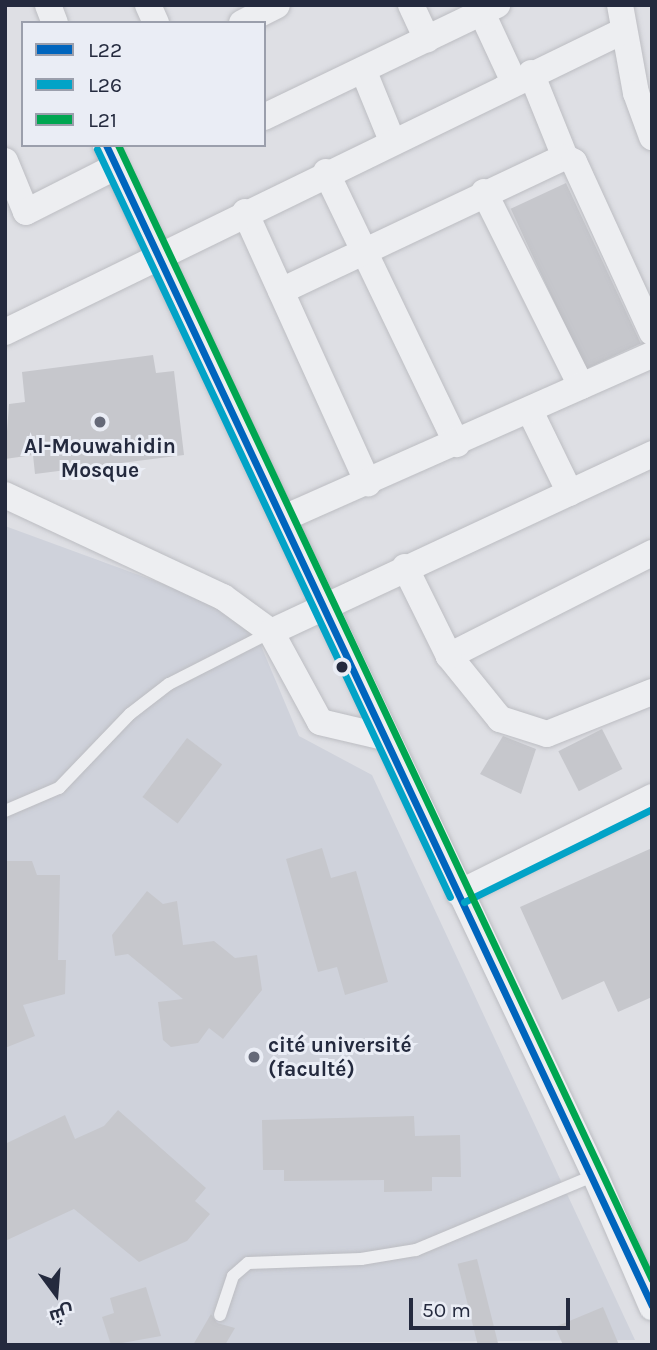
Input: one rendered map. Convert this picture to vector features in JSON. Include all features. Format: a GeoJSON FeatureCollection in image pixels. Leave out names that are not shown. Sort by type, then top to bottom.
{"type":"FeatureCollection","features":[{"type":"Feature","properties":{"kind":"street"},"geometry":{"type":"LineString","coordinates":[[148,5],[155,21]]}},
{"type":"Feature","properties":{"kind":"street"},"geometry":{"type":"LineString","coordinates":[[247,21],[277,5]]}},
{"type":"Feature","properties":{"kind":"street"},"geometry":{"type":"LineString","coordinates":[[411,5],[427,40]]}},
{"type":"Feature","properties":{"kind":"street"},"geometry":{"type":"LineString","coordinates":[[266,116],[364,72],[490,9],[522,78],[565,157],[574,162],[652,332]]}},
{"type":"Feature","properties":{"kind":"street"},"geometry":{"type":"LineString","coordinates":[[5,332],[391,138],[522,78],[621,18],[652,136]]}},
{"type":"Feature","properties":{"kind":"street"},"geometry":{"type":"LineString","coordinates":[[364,72],[391,138]]}},
{"type":"Feature","properties":{"kind":"street"},"geometry":{"type":"LineString","coordinates":[[5,161],[16,217],[111,156],[286,517],[384,737],[595,1175],[652,1307]]}},
{"type":"Feature","properties":{"kind":"street"},"geometry":{"type":"LineString","coordinates":[[281,291],[484,192],[565,157]]}},
{"type":"Feature","properties":{"kind":"street"},"geometry":{"type":"LineString","coordinates":[[326,172],[457,444]]}},
{"type":"Feature","properties":{"kind":"street"},"geometry":{"type":"LineString","coordinates":[[484,192],[581,386]]}},
{"type":"Feature","properties":{"kind":"street"},"geometry":{"type":"LineString","coordinates":[[245,212],[368,483]]}},
{"type":"Feature","properties":{"kind":"street"},"geometry":{"type":"LineString","coordinates":[[286,517],[457,444],[652,355]]}},
{"type":"Feature","properties":{"kind":"street"},"geometry":{"type":"LineString","coordinates":[[530,411],[570,493]]}},
{"type":"Feature","properties":{"kind":"street"},"geometry":{"type":"LineString","coordinates":[[271,632],[323,603],[652,454]]}},
{"type":"Feature","properties":{"kind":"street"},"geometry":{"type":"LineString","coordinates":[[5,495],[223,597],[271,632],[320,722],[384,737]]}},
{"type":"Feature","properties":{"kind":"street"},"geometry":{"type":"LineString","coordinates":[[449,656],[652,553]]}},
{"type":"Feature","properties":{"kind":"street"},"geometry":{"type":"LineString","coordinates":[[405,567],[449,656],[500,719],[547,734],[652,692]]}},
{"type":"Feature","properties":{"kind":"street"},"geometry":{"type":"LineString","coordinates":[[459,893],[652,797]]}},
{"type":"Feature","properties":{"kind":"lane"},"geometry":{"type":"LineString","coordinates":[[5,811],[59,788],[169,684],[271,632]]}},
{"type":"Feature","properties":{"kind":"lane"},"geometry":{"type":"LineString","coordinates":[[220,1315],[233,1276],[248,1263],[360,1259],[416,1250],[595,1175]]}},
{"type":"Feature","properties":{"kind":"shaded area","name":"cité université (faculté)"},"geometry":{"type":"Polygon","coordinates":[[[5,526],[248,615],[299,736],[372,775],[635,1340],[5,1345],[5,526]]]}},
{"type":"Feature","properties":{"kind":"building"},"geometry":{"type":"Polygon","coordinates":[[[566,183],[641,343],[586,369],[511,209],[566,183]]]}},
{"type":"Feature","properties":{"kind":"building"},"geometry":{"type":"Polygon","coordinates":[[[153,355],[156,373],[174,371],[184,455],[35,474],[33,455],[5,459],[9,404],[25,402],[22,372],[153,355]]]}},
{"type":"Feature","properties":{"kind":"building"},"geometry":{"type":"Polygon","coordinates":[[[602,729],[622,769],[579,791],[558,751],[602,729]]]}},
{"type":"Feature","properties":{"kind":"building"},"geometry":{"type":"Polygon","coordinates":[[[503,736],[536,749],[521,794],[480,774],[503,736]]]}},
{"type":"Feature","properties":{"kind":"building"},"geometry":{"type":"Polygon","coordinates":[[[187,738],[222,764],[178,824],[142,797],[187,738]]]}},
{"type":"Feature","properties":{"kind":"building"},"geometry":{"type":"Polygon","coordinates":[[[322,848],[331,878],[356,871],[388,982],[345,995],[337,967],[318,972],[286,859],[322,848]]]}},
{"type":"Feature","properties":{"kind":"building"},"geometry":{"type":"Polygon","coordinates":[[[652,848],[652,997],[618,1012],[604,981],[562,1000],[520,907],[652,848]]]}},
{"type":"Feature","properties":{"kind":"building"},"geometry":{"type":"Polygon","coordinates":[[[5,861],[32,861],[37,875],[60,875],[58,960],[66,960],[65,994],[23,1005],[35,1036],[5,1048],[5,861]]]}},
{"type":"Feature","properties":{"kind":"building"},"geometry":{"type":"Polygon","coordinates":[[[147,891],[163,904],[177,901],[183,945],[214,941],[235,958],[257,955],[262,990],[223,1039],[209,1028],[198,1043],[171,1047],[163,1040],[158,1002],[183,999],[128,954],[115,956],[112,935],[147,891]]]}},
{"type":"Feature","properties":{"kind":"building"},"geometry":{"type":"Polygon","coordinates":[[[118,1110],[206,1188],[195,1201],[210,1214],[187,1241],[139,1262],[74,1209],[5,1241],[5,1144],[65,1115],[75,1139],[104,1126],[118,1110]]]}},
{"type":"Feature","properties":{"kind":"building"},"geometry":{"type":"Polygon","coordinates":[[[414,1116],[415,1136],[460,1135],[461,1177],[432,1177],[432,1191],[384,1192],[384,1180],[284,1181],[284,1170],[263,1170],[262,1120],[414,1116]]]}},
{"type":"Feature","properties":{"kind":"building"},"geometry":{"type":"Polygon","coordinates":[[[477,1259],[498,1345],[478,1345],[458,1264],[477,1259]]]}},
{"type":"Feature","properties":{"kind":"building"},"geometry":{"type":"Polygon","coordinates":[[[146,1287],[161,1336],[111,1345],[102,1317],[114,1313],[110,1298],[146,1287]]]}},
{"type":"Feature","properties":{"kind":"building"},"geometry":{"type":"Polygon","coordinates":[[[603,1307],[619,1345],[563,1345],[555,1327],[603,1307]]]}},
{"type":"Feature","properties":{"kind":"building"},"geometry":{"type":"Polygon","coordinates":[[[211,1314],[217,1323],[235,1328],[225,1345],[193,1345],[211,1314]]]}},
{"type":"Feature","properties":{"kind":"transit line","name":"L22"},"geometry":{"type":"LineString","coordinates":[[107,147],[652,1306]]}},
{"type":"Feature","properties":{"kind":"transit line","name":"L21"},"geometry":{"type":"LineString","coordinates":[[119,147],[652,1280]]}},
{"type":"Feature","properties":{"kind":"transit line","name":"L26"},"geometry":{"type":"LineString","coordinates":[[97,149],[450,897]]}},
{"type":"Feature","properties":{"kind":"transit line","name":"L26"},"geometry":{"type":"LineString","coordinates":[[464,902],[652,809]]}},
{"type":"Feature","properties":{"kind":"place","name":"Al-Mouwahidin Mosque"},"geometry":{"type":"Point","coordinates":[100,422]}},
{"type":"Feature","properties":{"kind":"place","name":"cité université (faculté)"},"geometry":{"type":"Point","coordinates":[254,1057]}}]}
